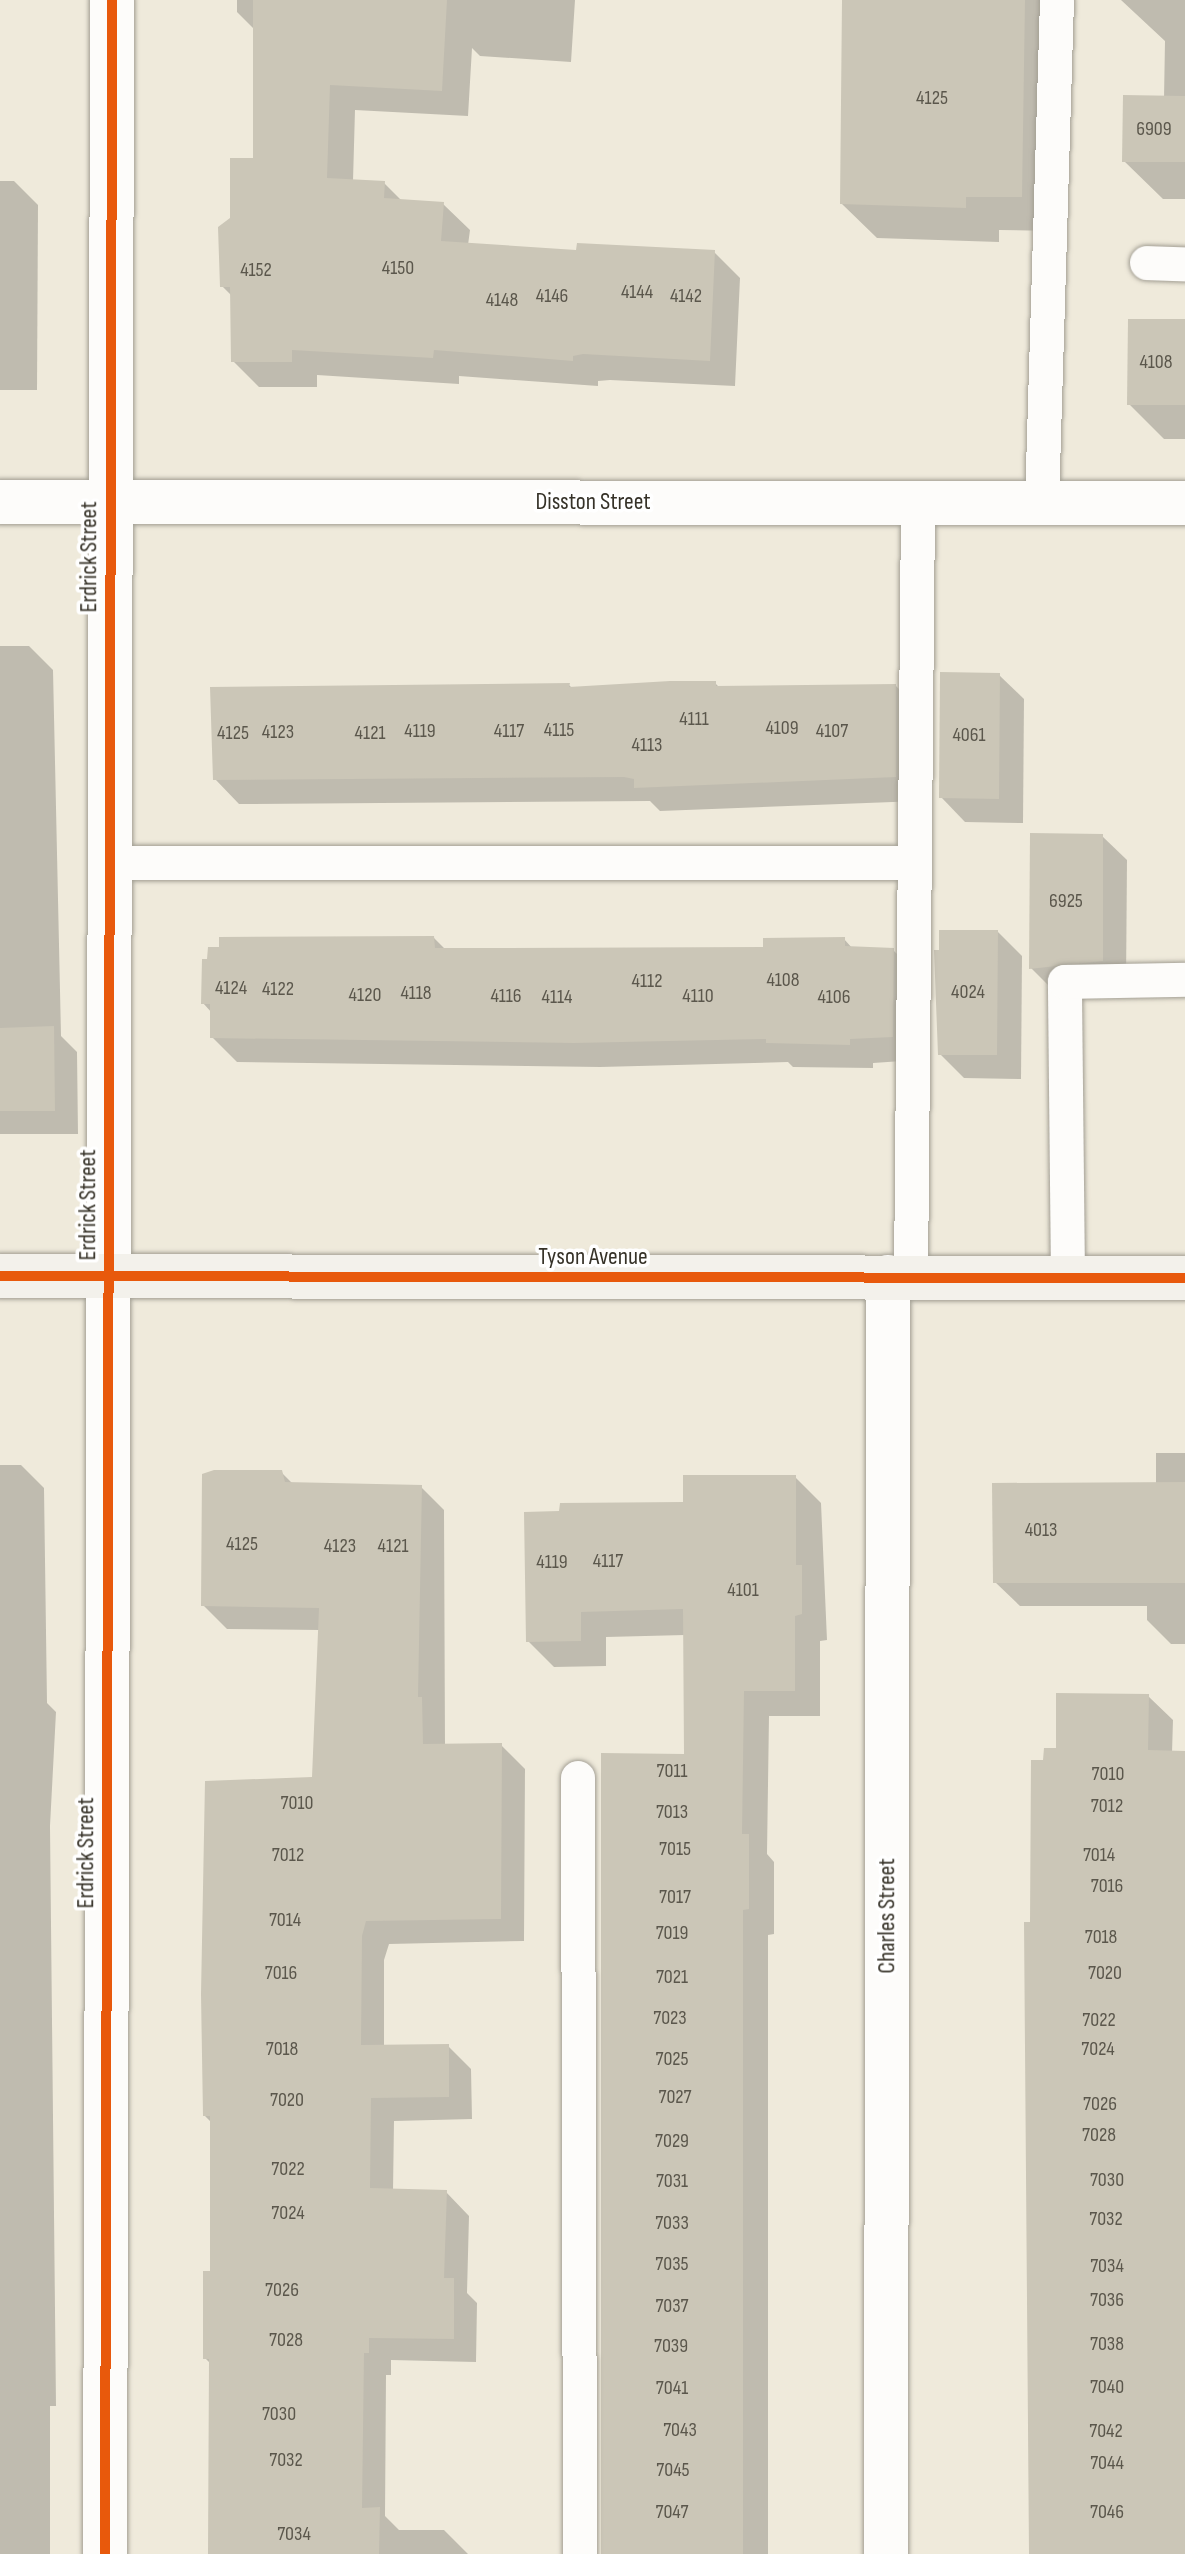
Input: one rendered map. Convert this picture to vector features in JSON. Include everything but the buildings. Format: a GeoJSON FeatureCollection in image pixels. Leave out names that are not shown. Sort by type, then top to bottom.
{"type":"FeatureCollection","features":[{"type":"Feature","properties":{"kind":"street","name":"Erdrick Street"},"geometry":{"type":"LineString","coordinates":[[105,2554],[112,0]]}},
{"type":"Feature","properties":{"kind":"street","name":"Disston Street"},"geometry":{"type":"LineString","coordinates":[[0,502],[1185,503]]}},
{"type":"Feature","properties":{"kind":"street","name":"Tyson Avenue"},"geometry":{"type":"LineString","coordinates":[[0,1276],[1185,1278]]}},
{"type":"Feature","properties":{"kind":"street","name":"Charles Street"},"geometry":{"type":"LineString","coordinates":[[886,2554],[899,1278]]}},
{"type":"Feature","properties":{"kind":"lane"},"geometry":{"type":"LineString","coordinates":[[1042,503],[1057,0]]}},
{"type":"Feature","properties":{"kind":"lane"},"geometry":{"type":"LineString","coordinates":[[1147,263],[1185,264]]}},
{"type":"Feature","properties":{"kind":"lane"},"geometry":{"type":"LineString","coordinates":[[899,1278],[915,863],[918,502]]}},
{"type":"Feature","properties":{"kind":"lane"},"geometry":{"type":"LineString","coordinates":[[108,863],[915,863]]}},
{"type":"Feature","properties":{"kind":"lane"},"geometry":{"type":"LineString","coordinates":[[1068,1278],[1065,982],[1185,980]]}},
{"type":"Feature","properties":{"kind":"lane"},"geometry":{"type":"LineString","coordinates":[[578,1778],[580,2554]]}},
{"type":"Feature","properties":{"kind":"cycle path"},"geometry":{"type":"LineString","coordinates":[[105,2554],[112,0]]}},
{"type":"Feature","properties":{"kind":"cycle path"},"geometry":{"type":"LineString","coordinates":[[0,1276],[1185,1278]]}}]}
